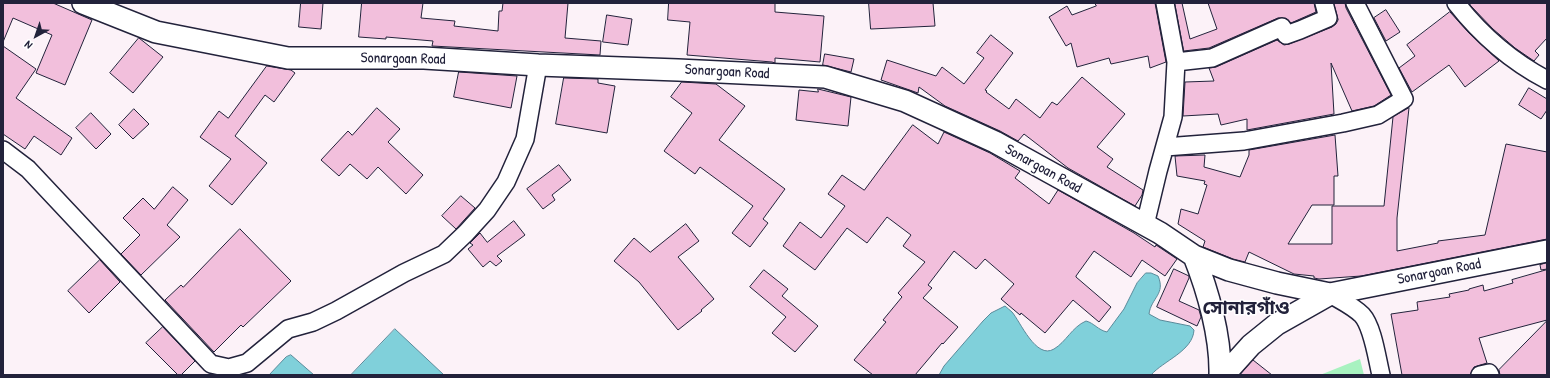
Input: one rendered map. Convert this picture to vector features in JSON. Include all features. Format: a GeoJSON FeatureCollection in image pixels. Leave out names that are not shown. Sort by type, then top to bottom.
{"type":"FeatureCollection","features":[{"type":"Feature","properties":{"kind":"main road","name":"Sonargoan Road"},"geometry":{"type":"LineString","coordinates":[[83,3],[156,32],[288,58],[424,58],[538,65],[825,77],[905,101],[988,139],[1145,225],[1194,256],[1229,270],[1277,283],[1330,294]]}},
{"type":"Feature","properties":{"kind":"main road","name":"Sonargoan Road"},"geometry":{"type":"LineString","coordinates":[[1224,375],[1251,345],[1276,324],[1330,294],[1547,252]]}},
{"type":"Feature","properties":{"kind":"main road"},"geometry":{"type":"LineString","coordinates":[[1194,256],[1206,287],[1220,358],[1220,375]]}},
{"type":"Feature","properties":{"kind":"street"},"geometry":{"type":"LineString","coordinates":[[1145,225],[1173,117],[1176,62],[1165,3]]}},
{"type":"Feature","properties":{"kind":"street"},"geometry":{"type":"LineString","coordinates":[[1176,62],[1212,58],[1282,27],[1286,35],[1300,30],[1328,18],[1324,3]]}},
{"type":"Feature","properties":{"kind":"street"},"geometry":{"type":"LineString","coordinates":[[1165,147],[1244,141],[1343,124],[1378,115],[1404,99],[1354,3]]}},
{"type":"Feature","properties":{"kind":"street"},"geometry":{"type":"LineString","coordinates":[[1456,3],[1473,24],[1489,40],[1526,69],[1547,80]]}},
{"type":"Feature","properties":{"kind":"street"},"geometry":{"type":"LineString","coordinates":[[3,150],[28,169],[211,364],[229,368],[247,363],[288,329],[313,322],[336,311],[404,273],[444,254],[466,233],[487,210],[506,182],[525,138],[538,65]]}},
{"type":"Feature","properties":{"kind":"street"},"geometry":{"type":"LineString","coordinates":[[1330,294],[1358,311],[1363,316],[1372,336],[1381,375]]}},
{"type":"Feature","properties":{"kind":"street"},"geometry":{"type":"LineString","coordinates":[[1480,375],[1489,373],[1490,375]]}},
{"type":"Feature","properties":{"kind":"green space"},"geometry":{"type":"Polygon","coordinates":[[[1360,359],[1364,375],[1320,375],[1360,359]]]}},
{"type":"Feature","properties":{"kind":"water"},"geometry":{"type":"Polygon","coordinates":[[[1146,273],[1151,273],[1158,276],[1160,282],[1159,292],[1152,304],[1149,314],[1160,320],[1190,326],[1194,330],[1189,344],[1151,375],[939,375],[944,366],[983,321],[991,313],[1005,306],[1012,312],[1029,338],[1041,349],[1047,351],[1054,349],[1062,343],[1077,327],[1086,321],[1107,332],[1124,309],[1137,283],[1146,273]]]}},
{"type":"Feature","properties":{"kind":"water"},"geometry":{"type":"Polygon","coordinates":[[[395,329],[444,375],[351,375],[395,329]]]}},
{"type":"Feature","properties":{"kind":"water"},"geometry":{"type":"Polygon","coordinates":[[[291,355],[314,375],[269,375],[286,357],[291,355]]]}},
{"type":"Feature","properties":{"kind":"building"},"geometry":{"type":"Polygon","coordinates":[[[3,3],[53,3],[92,20],[65,85],[36,73],[52,35],[13,18],[3,42],[3,3]]]}},
{"type":"Feature","properties":{"kind":"building"},"geometry":{"type":"Polygon","coordinates":[[[301,3],[323,3],[321,29],[299,27],[301,3]]]}},
{"type":"Feature","properties":{"kind":"building"},"geometry":{"type":"Polygon","coordinates":[[[362,3],[423,3],[421,18],[455,21],[454,26],[498,31],[499,11],[502,11],[503,3],[568,3],[565,38],[601,41],[600,55],[432,46],[433,41],[386,37],[386,39],[359,37],[362,3]]]}},
{"type":"Feature","properties":{"kind":"building"},"geometry":{"type":"Polygon","coordinates":[[[669,3],[775,3],[775,12],[824,16],[820,62],[775,58],[775,63],[687,55],[690,22],[668,20],[669,3]]]}},
{"type":"Feature","properties":{"kind":"building"},"geometry":{"type":"Polygon","coordinates":[[[869,3],[933,3],[935,26],[871,29],[869,3]]]}},
{"type":"Feature","properties":{"kind":"building"},"geometry":{"type":"Polygon","coordinates":[[[1095,3],[1155,3],[1166,62],[1150,68],[1148,56],[1111,64],[1109,58],[1077,67],[1071,43],[1066,46],[1049,17],[1067,6],[1072,15],[1096,6],[1095,3]]]}},
{"type":"Feature","properties":{"kind":"building"},"geometry":{"type":"Polygon","coordinates":[[[1175,3],[1182,3],[1190,39],[1217,29],[1208,3],[1314,3],[1316,12],[1291,23],[1287,19],[1278,18],[1209,48],[1184,51],[1175,3]]]}},
{"type":"Feature","properties":{"kind":"building"},"geometry":{"type":"Polygon","coordinates":[[[1334,3],[1345,3],[1346,8],[1391,95],[1374,106],[1352,111],[1331,63],[1334,114],[1247,130],[1247,119],[1221,125],[1218,114],[1183,116],[1185,82],[1214,81],[1209,68],[1216,67],[1277,40],[1284,45],[1289,44],[1332,27],[1338,20],[1334,3]]]}},
{"type":"Feature","properties":{"kind":"building"},"geometry":{"type":"Polygon","coordinates":[[[1472,3],[1547,3],[1547,38],[1535,51],[1539,55],[1534,61],[1515,48],[1493,29],[1470,5],[1472,3]]]}},
{"type":"Feature","properties":{"kind":"building"},"geometry":{"type":"Polygon","coordinates":[[[1386,10],[1400,32],[1386,41],[1374,18],[1386,10]]]}},
{"type":"Feature","properties":{"kind":"building"},"geometry":{"type":"Polygon","coordinates":[[[1450,12],[1469,33],[1499,61],[1465,87],[1449,65],[1412,92],[1399,68],[1415,56],[1407,45],[1450,12]]]}},
{"type":"Feature","properties":{"kind":"building"},"geometry":{"type":"Polygon","coordinates":[[[607,15],[632,19],[628,45],[603,42],[607,15]]]}},
{"type":"Feature","properties":{"kind":"building"},"geometry":{"type":"Polygon","coordinates":[[[991,35],[1013,53],[985,90],[1009,109],[1016,99],[1040,118],[1052,102],[1057,105],[1082,77],[1125,114],[1097,147],[1113,159],[1107,167],[1143,190],[1142,195],[1135,206],[1068,168],[1024,134],[1018,141],[1000,131],[945,106],[919,87],[918,93],[881,80],[887,60],[936,76],[942,67],[964,84],[984,58],[977,53],[991,35]]]}},
{"type":"Feature","properties":{"kind":"building"},"geometry":{"type":"Polygon","coordinates":[[[139,38],[163,57],[133,93],[110,73],[139,38]]]}},
{"type":"Feature","properties":{"kind":"building"},"geometry":{"type":"Polygon","coordinates":[[[3,46],[36,69],[16,98],[72,138],[61,155],[34,136],[25,149],[3,134],[3,46]]]}},
{"type":"Feature","properties":{"kind":"building"},"geometry":{"type":"Polygon","coordinates":[[[825,54],[854,59],[851,72],[823,65],[825,54]]]}},
{"type":"Feature","properties":{"kind":"building"},"geometry":{"type":"Polygon","coordinates":[[[267,66],[291,70],[295,73],[274,102],[265,95],[235,136],[267,163],[232,205],[209,186],[231,159],[200,137],[219,111],[228,118],[267,66]]]}},
{"type":"Feature","properties":{"kind":"building"},"geometry":{"type":"Polygon","coordinates":[[[459,72],[517,76],[511,108],[454,97],[459,72]]]}},
{"type":"Feature","properties":{"kind":"building"},"geometry":{"type":"Polygon","coordinates":[[[564,78],[598,79],[598,83],[615,86],[607,133],[556,124],[564,78]]]}},
{"type":"Feature","properties":{"kind":"building"},"geometry":{"type":"Polygon","coordinates":[[[682,82],[716,84],[745,106],[719,140],[785,189],[763,219],[768,223],[750,247],[732,233],[753,206],[700,167],[695,174],[664,151],[692,113],[671,97],[682,82]]]}},
{"type":"Feature","properties":{"kind":"building"},"geometry":{"type":"Polygon","coordinates":[[[1529,88],[1547,99],[1547,110],[1541,119],[1519,105],[1529,88]]]}},
{"type":"Feature","properties":{"kind":"building"},"geometry":{"type":"Polygon","coordinates":[[[818,89],[851,97],[848,126],[796,120],[799,90],[818,92],[818,89]]]}},
{"type":"Feature","properties":{"kind":"building"},"geometry":{"type":"Polygon","coordinates":[[[377,108],[400,129],[388,142],[423,175],[406,194],[378,167],[367,179],[350,164],[339,176],[321,160],[348,131],[352,135],[377,108]]]}},
{"type":"Feature","properties":{"kind":"building"},"geometry":{"type":"Polygon","coordinates":[[[1409,108],[1397,218],[1397,251],[1438,243],[1438,241],[1485,235],[1506,144],[1547,152],[1547,239],[1361,276],[1319,279],[1314,278],[1314,276],[1294,274],[1249,252],[1245,262],[1233,259],[1203,247],[1205,241],[1178,224],[1181,209],[1198,214],[1207,185],[1204,184],[1205,181],[1177,176],[1175,156],[1205,155],[1204,167],[1240,177],[1249,155],[1249,150],[1335,135],[1338,176],[1334,176],[1334,205],[1312,205],[1288,244],[1332,244],[1332,206],[1384,206],[1393,117],[1409,108]]]}},
{"type":"Feature","properties":{"kind":"building"},"geometry":{"type":"Polygon","coordinates":[[[134,109],[149,124],[133,139],[119,125],[134,109]]]}},
{"type":"Feature","properties":{"kind":"building"},"geometry":{"type":"Polygon","coordinates":[[[91,113],[111,134],[96,149],[76,128],[91,113]]]}},
{"type":"Feature","properties":{"kind":"building"},"geometry":{"type":"Polygon","coordinates":[[[913,125],[938,144],[944,132],[990,153],[1020,171],[1015,178],[1049,204],[1058,190],[1134,233],[1155,247],[1156,245],[1177,259],[1165,276],[1142,260],[1131,277],[1094,251],[1076,277],[1111,307],[1099,322],[1073,300],[1045,333],[1001,299],[1014,284],[985,259],[976,269],[954,251],[928,285],[932,288],[923,298],[958,327],[943,344],[942,343],[915,375],[873,375],[854,360],[886,322],[883,320],[902,297],[898,293],[925,262],[903,246],[911,235],[887,217],[867,243],[847,228],[815,270],[783,246],[800,222],[821,238],[845,206],[828,194],[842,175],[864,190],[913,125]]]}},
{"type":"Feature","properties":{"kind":"building"},"geometry":{"type":"Polygon","coordinates":[[[559,165],[571,180],[552,195],[555,200],[543,209],[527,189],[559,165]]]}},
{"type":"Feature","properties":{"kind":"building"},"geometry":{"type":"Polygon","coordinates":[[[173,187],[188,200],[167,225],[180,237],[141,275],[121,254],[140,235],[123,218],[143,198],[154,209],[173,187]]]}},
{"type":"Feature","properties":{"kind":"building"},"geometry":{"type":"Polygon","coordinates":[[[461,196],[475,208],[456,229],[442,216],[461,196]]]}},
{"type":"Feature","properties":{"kind":"building"},"geometry":{"type":"Polygon","coordinates":[[[514,221],[525,235],[497,256],[502,261],[496,266],[490,261],[483,267],[468,249],[473,245],[470,243],[480,233],[487,242],[514,221]]]}},
{"type":"Feature","properties":{"kind":"building"},"geometry":{"type":"Polygon","coordinates":[[[686,224],[699,241],[678,257],[714,299],[701,310],[702,311],[678,330],[639,282],[614,261],[634,238],[650,252],[686,224]]]}},
{"type":"Feature","properties":{"kind":"building"},"geometry":{"type":"Polygon","coordinates":[[[240,229],[291,281],[243,327],[241,325],[214,352],[165,300],[181,285],[183,287],[240,229]]]}},
{"type":"Feature","properties":{"kind":"building"},"geometry":{"type":"Polygon","coordinates":[[[100,260],[120,282],[89,313],[68,291],[100,260]]]}},
{"type":"Feature","properties":{"kind":"building"},"geometry":{"type":"Polygon","coordinates":[[[1547,263],[1547,269],[1541,270],[1540,265],[1547,263]]]}},
{"type":"Feature","properties":{"kind":"building"},"geometry":{"type":"Polygon","coordinates":[[[1174,269],[1189,276],[1179,301],[1199,310],[1201,317],[1197,326],[1157,307],[1174,269]]]}},
{"type":"Feature","properties":{"kind":"building"},"geometry":{"type":"Polygon","coordinates":[[[764,270],[788,289],[782,296],[818,326],[795,352],[772,333],[786,317],[750,287],[764,270]]]}},
{"type":"Feature","properties":{"kind":"building"},"geometry":{"type":"Polygon","coordinates":[[[1547,270],[1547,320],[1479,338],[1487,363],[1474,367],[1470,375],[1402,375],[1391,314],[1418,310],[1417,302],[1450,297],[1449,294],[1469,290],[1483,285],[1484,291],[1513,283],[1512,280],[1547,270]]]}},
{"type":"Feature","properties":{"kind":"building"},"geometry":{"type":"Polygon","coordinates":[[[1547,321],[1547,375],[1500,375],[1499,370],[1547,321]]]}},
{"type":"Feature","properties":{"kind":"building"},"geometry":{"type":"Polygon","coordinates":[[[163,327],[195,361],[181,375],[178,375],[146,343],[163,327]]]}},
{"type":"Feature","properties":{"kind":"building"},"geometry":{"type":"Polygon","coordinates":[[[1253,360],[1272,375],[1240,375],[1253,360]]]}},
{"type":"Feature","properties":{"kind":"district","name":"সোনারগাঁও"},"geometry":{"type":"Point","coordinates":[1246,309]}}]}
